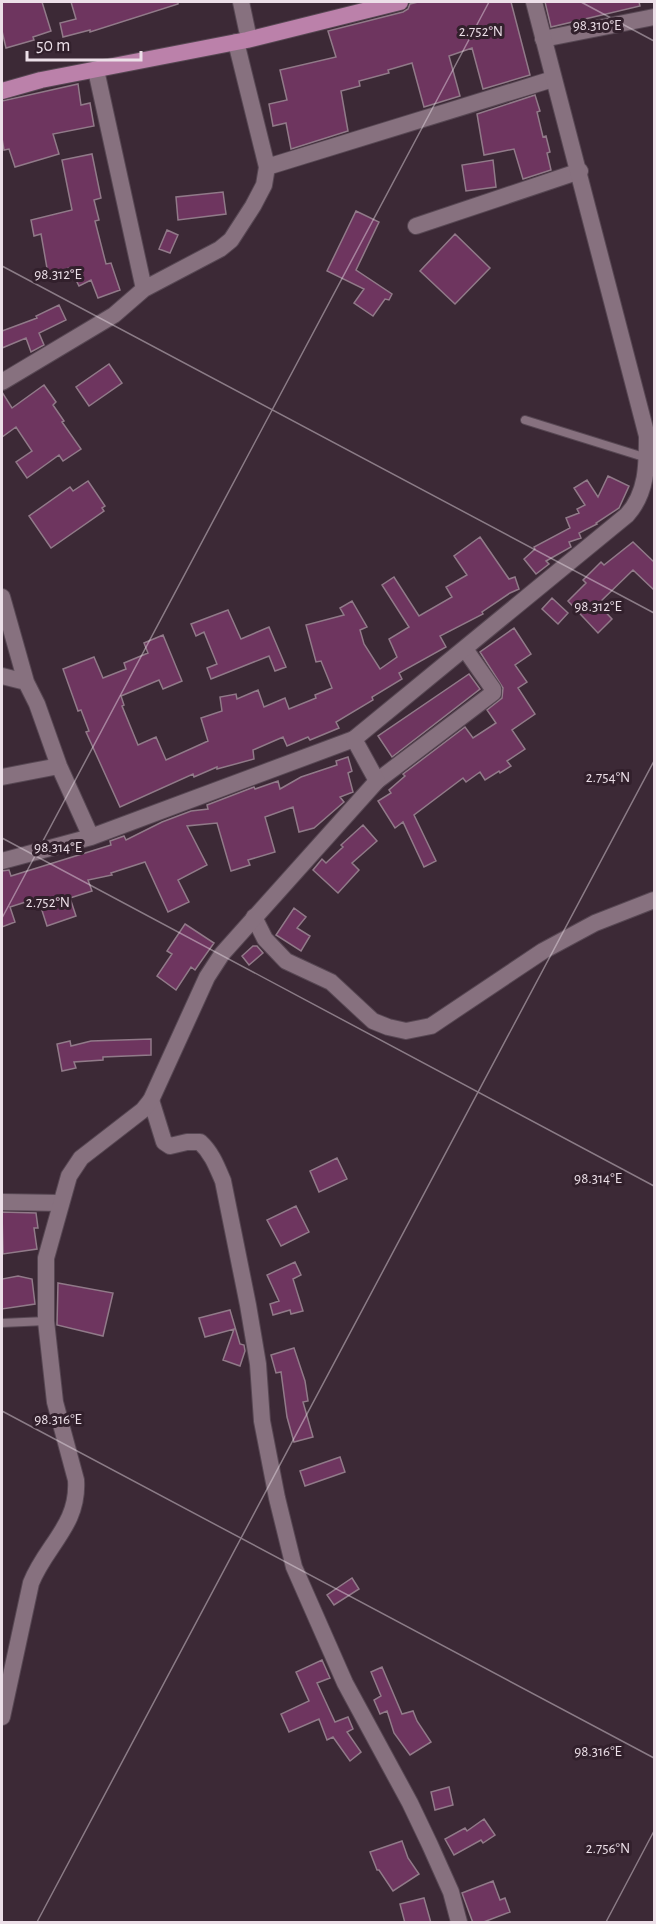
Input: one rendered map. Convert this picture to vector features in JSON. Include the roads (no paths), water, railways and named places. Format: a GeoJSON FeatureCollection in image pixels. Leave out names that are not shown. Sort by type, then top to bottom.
{"type":"FeatureCollection","features":[{"type":"Feature","properties":{"kind":"highway"},"geometry":{"type":"LineString","coordinates":[[2,83],[39,72],[241,36],[369,2]]}},
{"type":"Feature","properties":{"kind":"highway"},"geometry":{"type":"LineString","coordinates":[[2,91],[41,80],[96,70],[400,2]]}},
{"type":"Feature","properties":{"kind":"street"},"geometry":{"type":"LineString","coordinates":[[2,382],[114,315],[144,289],[220,249],[231,240],[253,206],[264,185],[267,167],[241,36],[241,2]]}},
{"type":"Feature","properties":{"kind":"street"},"geometry":{"type":"LineString","coordinates":[[2,861],[90,837],[354,739],[465,650],[634,507],[649,478],[647,436],[534,2]]}},
{"type":"Feature","properties":{"kind":"street"},"geometry":{"type":"LineString","coordinates":[[543,39],[654,17]]}},
{"type":"Feature","properties":{"kind":"street"},"geometry":{"type":"LineString","coordinates":[[96,70],[144,289]]}},
{"type":"Feature","properties":{"kind":"street"},"geometry":{"type":"LineString","coordinates":[[267,167],[553,79]]}},
{"type":"Feature","properties":{"kind":"street"},"geometry":{"type":"LineString","coordinates":[[416,226],[579,171]]}},
{"type":"Feature","properties":{"kind":"street"},"geometry":{"type":"LineString","coordinates":[[2,597],[26,682],[90,837]]}},
{"type":"Feature","properties":{"kind":"street"},"geometry":{"type":"LineString","coordinates":[[2,1717],[31,1583],[70,1518],[77,1493],[76,1480],[55,1402],[46,1321],[45,1265],[69,1176],[81,1158],[143,1110],[151,1100],[207,978],[222,954],[254,917],[377,781],[493,693],[493,689],[465,650]]}},
{"type":"Feature","properties":{"kind":"street"},"geometry":{"type":"LineString","coordinates":[[2,676],[26,682]]}},
{"type":"Feature","properties":{"kind":"street"},"geometry":{"type":"LineString","coordinates":[[354,739],[377,781]]}},
{"type":"Feature","properties":{"kind":"street"},"geometry":{"type":"LineString","coordinates":[[2,777],[59,766]]}},
{"type":"Feature","properties":{"kind":"street"},"geometry":{"type":"LineString","coordinates":[[254,917],[265,939],[286,961],[331,982],[373,1021],[406,1031],[431,1026],[543,951],[595,923],[654,900]]}},
{"type":"Feature","properties":{"kind":"street"},"geometry":{"type":"LineString","coordinates":[[151,1100],[164,1142],[170,1146],[200,1142],[216,1163],[223,1181],[258,1364],[262,1421],[277,1498],[294,1567],[345,1683],[420,1824],[451,1892],[459,1923]]}},
{"type":"Feature","properties":{"kind":"street"},"geometry":{"type":"LineString","coordinates":[[2,1202],[61,1203]]}},
{"type":"Feature","properties":{"kind":"lane"},"geometry":{"type":"LineString","coordinates":[[525,420],[647,458]]}},
{"type":"Feature","properties":{"kind":"lane"},"geometry":{"type":"LineString","coordinates":[[2,1323],[46,1321]]}}]}
